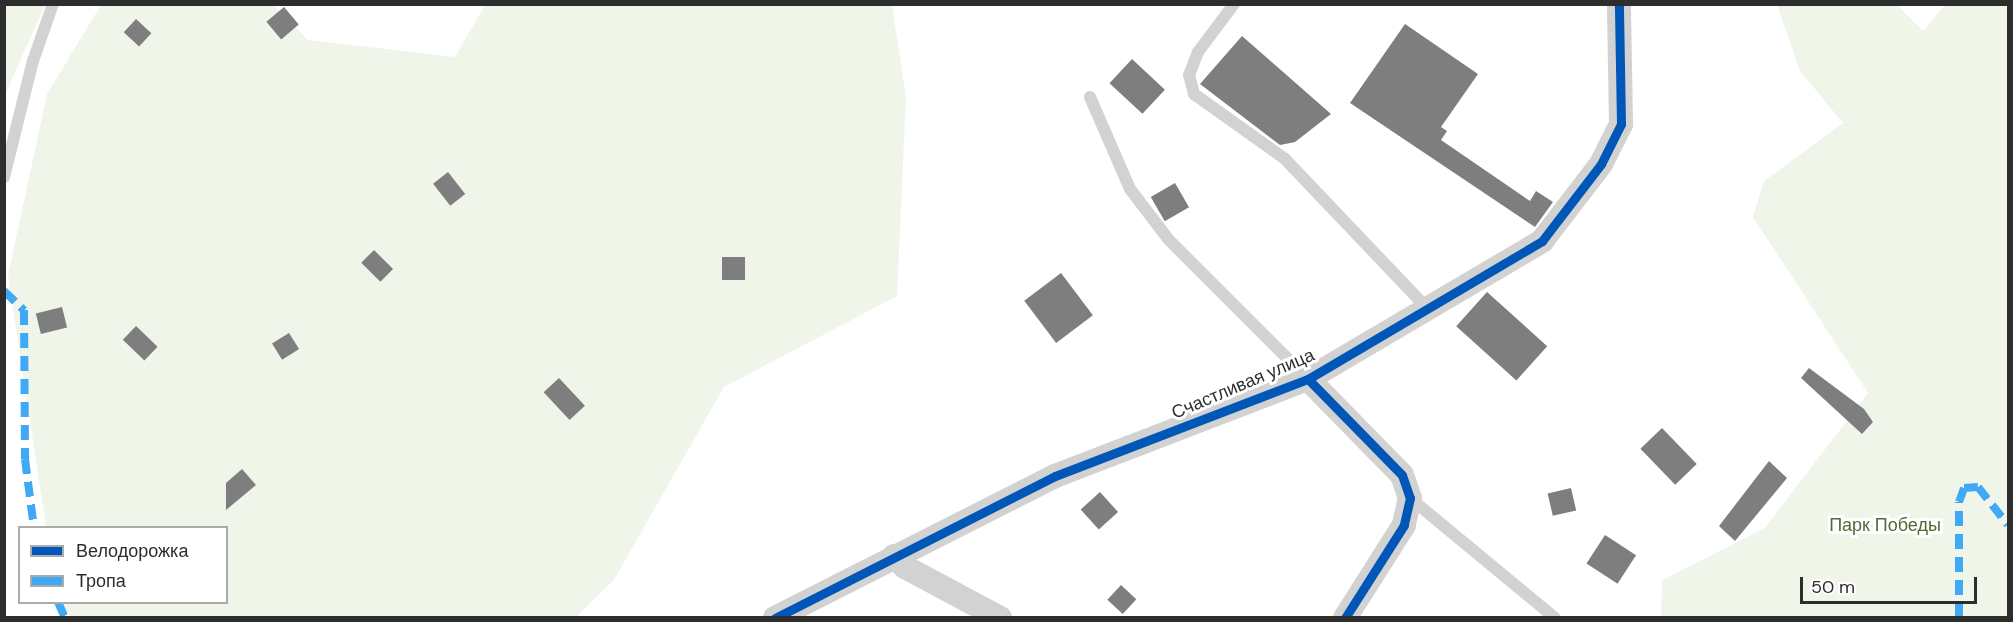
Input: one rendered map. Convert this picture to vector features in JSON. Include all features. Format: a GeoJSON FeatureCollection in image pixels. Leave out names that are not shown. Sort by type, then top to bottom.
{"type":"FeatureCollection","features":[{"type":"Feature","properties":{"kind":"street","name":"Счастливая улица"},"geometry":{"type":"LineString","coordinates":[[776,618],[1055,476],[1308,379],[1425,306],[1542,241],[1600,164],[1621,124],[1619,4]]}},
{"type":"Feature","properties":{"kind":"street"},"geometry":{"type":"LineString","coordinates":[[1308,379],[1402,475],[1410,498],[1404,525],[1345,618]]}},
{"type":"Feature","properties":{"kind":"street"},"geometry":{"type":"LineString","coordinates":[[894,556],[905,567],[1000,618]]}},
{"type":"Feature","properties":{"kind":"lane"},"geometry":{"type":"LineString","coordinates":[[4,177],[33,60],[53,4]]}},
{"type":"Feature","properties":{"kind":"lane"},"geometry":{"type":"LineString","coordinates":[[1234,4],[1198,52],[1190,75],[1194,94],[1285,159],[1425,306]]}},
{"type":"Feature","properties":{"kind":"lane"},"geometry":{"type":"LineString","coordinates":[[1090,97],[1130,189],[1149,214],[1308,379]]}},
{"type":"Feature","properties":{"kind":"lane"},"geometry":{"type":"LineString","coordinates":[[1410,498],[1555,618]]}},
{"type":"Feature","properties":{"kind":"green space"},"geometry":{"type":"Polygon","coordinates":[[[4,5],[45,5],[5,95],[4,5]]]}},
{"type":"Feature","properties":{"kind":"green space"},"geometry":{"type":"Polygon","coordinates":[[[101,5],[273,5],[308,40],[455,57],[485,5],[892,5],[906,97],[897,296],[724,387],[614,580],[576,617],[72,617],[60,604],[228,604],[228,526],[46,526],[8,275],[47,94],[101,5]]]}},
{"type":"Feature","properties":{"kind":"green space","name":"Парк Победы"},"geometry":{"type":"Polygon","coordinates":[[[1777,5],[1897,5],[1923,31],[1945,5],[2008,5],[2008,617],[1661,618],[1662,580],[1765,528],[1868,393],[1753,217],[1764,181],[1843,123],[1800,71],[1777,5]]]}},
{"type":"Feature","properties":{"kind":"building"},"geometry":{"type":"Polygon","coordinates":[[[284,7],[299,25],[281,39],[266,22],[284,7]]]}},
{"type":"Feature","properties":{"kind":"building"},"geometry":{"type":"Polygon","coordinates":[[[136,19],[151,33],[139,46],[124,32],[136,19]]]}},
{"type":"Feature","properties":{"kind":"building"},"geometry":{"type":"Polygon","coordinates":[[[1405,24],[1478,74],[1441,127],[1447,131],[1441,140],[1530,201],[1536,191],[1553,202],[1535,227],[1350,103],[1405,24]]]}},
{"type":"Feature","properties":{"kind":"building"},"geometry":{"type":"Polygon","coordinates":[[[1242,36],[1331,114],[1295,142],[1280,145],[1200,84],[1242,36]]]}},
{"type":"Feature","properties":{"kind":"building"},"geometry":{"type":"Polygon","coordinates":[[[1132,59],[1165,90],[1142,114],[1109,83],[1132,59]]]}},
{"type":"Feature","properties":{"kind":"building"},"geometry":{"type":"Polygon","coordinates":[[[448,172],[465,194],[450,206],[433,184],[448,172]]]}},
{"type":"Feature","properties":{"kind":"building"},"geometry":{"type":"Polygon","coordinates":[[[1175,183],[1189,207],[1165,221],[1151,197],[1175,183]]]}},
{"type":"Feature","properties":{"kind":"building"},"geometry":{"type":"Polygon","coordinates":[[[374,250],[393,269],[380,282],[361,263],[374,250]]]}},
{"type":"Feature","properties":{"kind":"building"},"geometry":{"type":"Polygon","coordinates":[[[722,257],[745,257],[745,280],[722,280],[722,257]]]}},
{"type":"Feature","properties":{"kind":"building"},"geometry":{"type":"Polygon","coordinates":[[[1061,273],[1093,315],[1056,343],[1024,301],[1061,273]]]}},
{"type":"Feature","properties":{"kind":"building"},"geometry":{"type":"Polygon","coordinates":[[[1487,292],[1547,346],[1516,380],[1456,326],[1487,292]]]}},
{"type":"Feature","properties":{"kind":"building"},"geometry":{"type":"Polygon","coordinates":[[[62,307],[67,327],[41,334],[36,314],[62,307]]]}},
{"type":"Feature","properties":{"kind":"building"},"geometry":{"type":"Polygon","coordinates":[[[136,326],[158,347],[144,361],[123,340],[136,326]]]}},
{"type":"Feature","properties":{"kind":"building"},"geometry":{"type":"Polygon","coordinates":[[[289,333],[299,349],[282,360],[272,344],[289,333]]]}},
{"type":"Feature","properties":{"kind":"building"},"geometry":{"type":"Polygon","coordinates":[[[1809,368],[1864,409],[1873,422],[1862,434],[1801,378],[1809,368]]]}},
{"type":"Feature","properties":{"kind":"building"},"geometry":{"type":"Polygon","coordinates":[[[559,378],[585,406],[570,420],[544,392],[559,378]]]}},
{"type":"Feature","properties":{"kind":"building"},"geometry":{"type":"Polygon","coordinates":[[[1662,428],[1697,464],[1675,485],[1640,449],[1662,428]]]}},
{"type":"Feature","properties":{"kind":"building"},"geometry":{"type":"Polygon","coordinates":[[[1769,461],[1787,478],[1735,541],[1719,526],[1769,461]]]}},
{"type":"Feature","properties":{"kind":"building"},"geometry":{"type":"Polygon","coordinates":[[[242,469],[256,485],[226,510],[226,483],[242,469]]]}},
{"type":"Feature","properties":{"kind":"building"},"geometry":{"type":"Polygon","coordinates":[[[1571,488],[1576,510],[1553,516],[1548,493],[1571,488]]]}},
{"type":"Feature","properties":{"kind":"building"},"geometry":{"type":"Polygon","coordinates":[[[1100,492],[1118,512],[1099,529],[1081,509],[1100,492]]]}},
{"type":"Feature","properties":{"kind":"building"},"geometry":{"type":"Polygon","coordinates":[[[1605,535],[1636,555],[1618,584],[1586,564],[1605,535]]]}},
{"type":"Feature","properties":{"kind":"building"},"geometry":{"type":"Polygon","coordinates":[[[1121,585],[1136,599],[1123,614],[1107,600],[1121,585]]]}},
{"type":"Feature","properties":{"kind":"marked path"},"geometry":{"type":"LineString","coordinates":[[4,291],[24,310],[25,459],[34,526]]}},
{"type":"Feature","properties":{"kind":"marked path"},"geometry":{"type":"LineString","coordinates":[[1959,618],[1959,502],[1964,488],[1978,487],[2008,525]]}},
{"type":"Feature","properties":{"kind":"marked path"},"geometry":{"type":"LineString","coordinates":[[59,604],[65,618]]}},
{"type":"Feature","properties":{"kind":"cycle path"},"geometry":{"type":"LineString","coordinates":[[775,618],[1055,476],[1308,379],[1542,241],[1601,164],[1621,124],[1619,4]]}},
{"type":"Feature","properties":{"kind":"cycle path"},"geometry":{"type":"LineString","coordinates":[[1308,379],[1402,475],[1410,498],[1404,525],[1345,618]]}}]}
